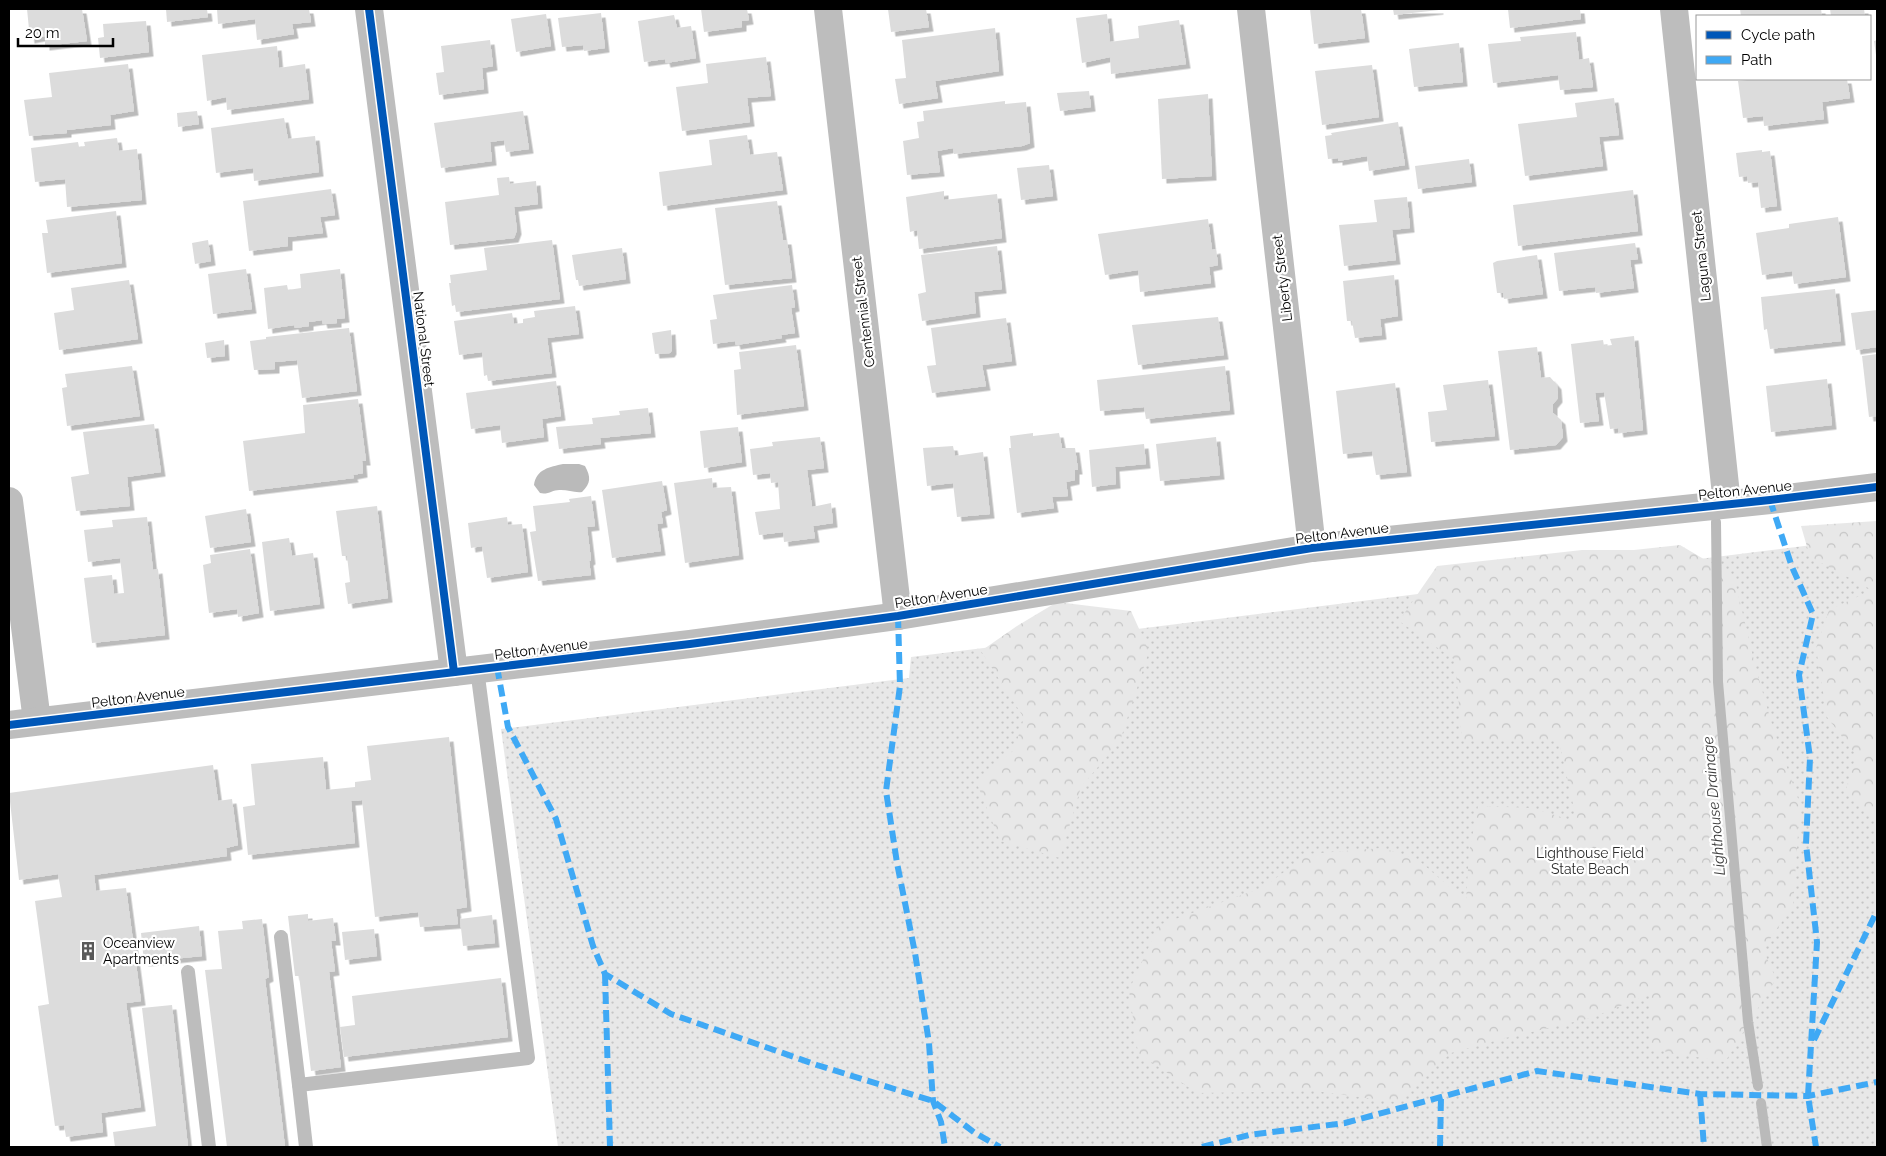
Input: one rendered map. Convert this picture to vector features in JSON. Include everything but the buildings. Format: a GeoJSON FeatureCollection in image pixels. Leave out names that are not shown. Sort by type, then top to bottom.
{"type":"FeatureCollection","features":[{"type":"Feature","properties":{"kind":"street","name":"National Street"},"geometry":{"type":"LineString","coordinates":[[369,9],[466,671]]}},
{"type":"Feature","properties":{"kind":"street","name":"Centennial Street"},"geometry":{"type":"LineString","coordinates":[[828,9],[898,616]]}},
{"type":"Feature","properties":{"kind":"street","name":"Liberty Street"},"geometry":{"type":"LineString","coordinates":[[1251,9],[1312,548]]}},
{"type":"Feature","properties":{"kind":"street","name":"Laguna Street"},"geometry":{"type":"LineString","coordinates":[[1674,9],[1727,504]]}},
{"type":"Feature","properties":{"kind":"street","name":"Pelton Avenue"},"geometry":{"type":"LineString","coordinates":[[9,724],[690,644],[898,616],[1312,548],[1877,487]]}},
{"type":"Feature","properties":{"kind":"street"},"geometry":{"type":"LineString","coordinates":[[9,501],[37,721]]}},
{"type":"Feature","properties":{"kind":"lane"},"geometry":{"type":"LineString","coordinates":[[299,1085],[528,1058],[466,671]]}},
{"type":"Feature","properties":{"kind":"lane"},"geometry":{"type":"LineString","coordinates":[[281,937],[306,1147]]}},
{"type":"Feature","properties":{"kind":"lane"},"geometry":{"type":"LineString","coordinates":[[188,972],[209,1147]]}},
{"type":"Feature","properties":{"kind":"green space"},"geometry":{"type":"Polygon","coordinates":[[[1877,521],[1877,822],[1845,793],[1856,755],[1827,717],[1816,648],[1829,610],[1872,590],[1810,557],[1801,526],[1877,521]]]}},
{"type":"Feature","properties":{"kind":"green space","name":"Lighthouse Field State Beach"},"geometry":{"type":"Polygon","coordinates":[[[1877,537],[1877,1147],[558,1147],[501,729],[909,678],[911,657],[1877,537]]]}},
{"type":"Feature","properties":{"kind":"green space"},"geometry":{"type":"Polygon","coordinates":[[[1680,545],[1734,577],[1756,669],[1773,728],[1800,804],[1793,906],[1763,949],[1776,979],[1725,1062],[1651,1049],[1650,994],[1591,1018],[1451,1053],[1396,1102],[1315,1091],[1197,1093],[1138,1053],[1129,990],[1159,925],[1264,887],[1308,854],[1382,848],[1417,859],[1466,901],[1469,853],[1478,806],[1532,808],[1577,822],[1559,741],[1462,741],[1455,660],[1399,621],[1437,566],[1582,550],[1634,550],[1680,545]]]}},
{"type":"Feature","properties":{"kind":"green space"},"geometry":{"type":"Polygon","coordinates":[[[1057,602],[1131,611],[1149,651],[1120,741],[1081,787],[1060,858],[1000,841],[976,781],[1014,750],[1024,718],[981,651],[1017,626],[1057,602]]]}},
{"type":"Feature","properties":{"kind":"shaded area"},"geometry":{"type":"Polygon","coordinates":[[[563,464],[585,466],[589,480],[585,489],[582,492],[558,490],[540,493],[534,485],[538,475],[553,466],[563,464]]]}},
{"type":"Feature","properties":{"kind":"waterway","name":"Lighthouse Drainage"},"geometry":{"type":"LineString","coordinates":[[1716,522],[1718,682],[1748,1022],[1758,1086]]}},
{"type":"Feature","properties":{"kind":"waterway","name":"Lighthouse Drainage"},"geometry":{"type":"LineString","coordinates":[[1761,1103],[1767,1147]]}},
{"type":"Feature","properties":{"kind":"marked path"},"geometry":{"type":"LineString","coordinates":[[1770,500],[1792,567],[1813,614],[1799,675],[1810,758],[1806,844],[1817,942],[1808,1096],[1816,1147]]}},
{"type":"Feature","properties":{"kind":"marked path"},"geometry":{"type":"LineString","coordinates":[[898,616],[900,686],[886,791],[929,1043],[933,1101],[941,1122],[945,1147]]}},
{"type":"Feature","properties":{"kind":"marked path"},"geometry":{"type":"LineString","coordinates":[[497,667],[508,727],[556,819],[593,946],[605,974],[671,1014],[817,1065],[933,1101],[975,1133],[1000,1147]]}},
{"type":"Feature","properties":{"kind":"marked path"},"geometry":{"type":"LineString","coordinates":[[1814,1040],[1877,911]]}},
{"type":"Feature","properties":{"kind":"marked path"},"geometry":{"type":"LineString","coordinates":[[605,974],[610,1147]]}},
{"type":"Feature","properties":{"kind":"marked path"},"geometry":{"type":"LineString","coordinates":[[1202,1147],[1249,1135],[1345,1123],[1537,1071],[1700,1094],[1808,1096],[1877,1082]]}},
{"type":"Feature","properties":{"kind":"marked path"},"geometry":{"type":"LineString","coordinates":[[1700,1094],[1704,1147]]}},
{"type":"Feature","properties":{"kind":"marked path"},"geometry":{"type":"LineString","coordinates":[[1440,1147],[1441,1097]]}},
{"type":"Feature","properties":{"kind":"cycle path"},"geometry":{"type":"LineString","coordinates":[[369,9],[454,672]]}},
{"type":"Feature","properties":{"kind":"cycle path"},"geometry":{"type":"LineString","coordinates":[[9,725],[690,644],[898,616],[1312,548],[1877,487]]}},
{"type":"Feature","properties":{"kind":"place","name":"Oceanview Apartments"},"geometry":{"type":"Point","coordinates":[88,951]}}]}
